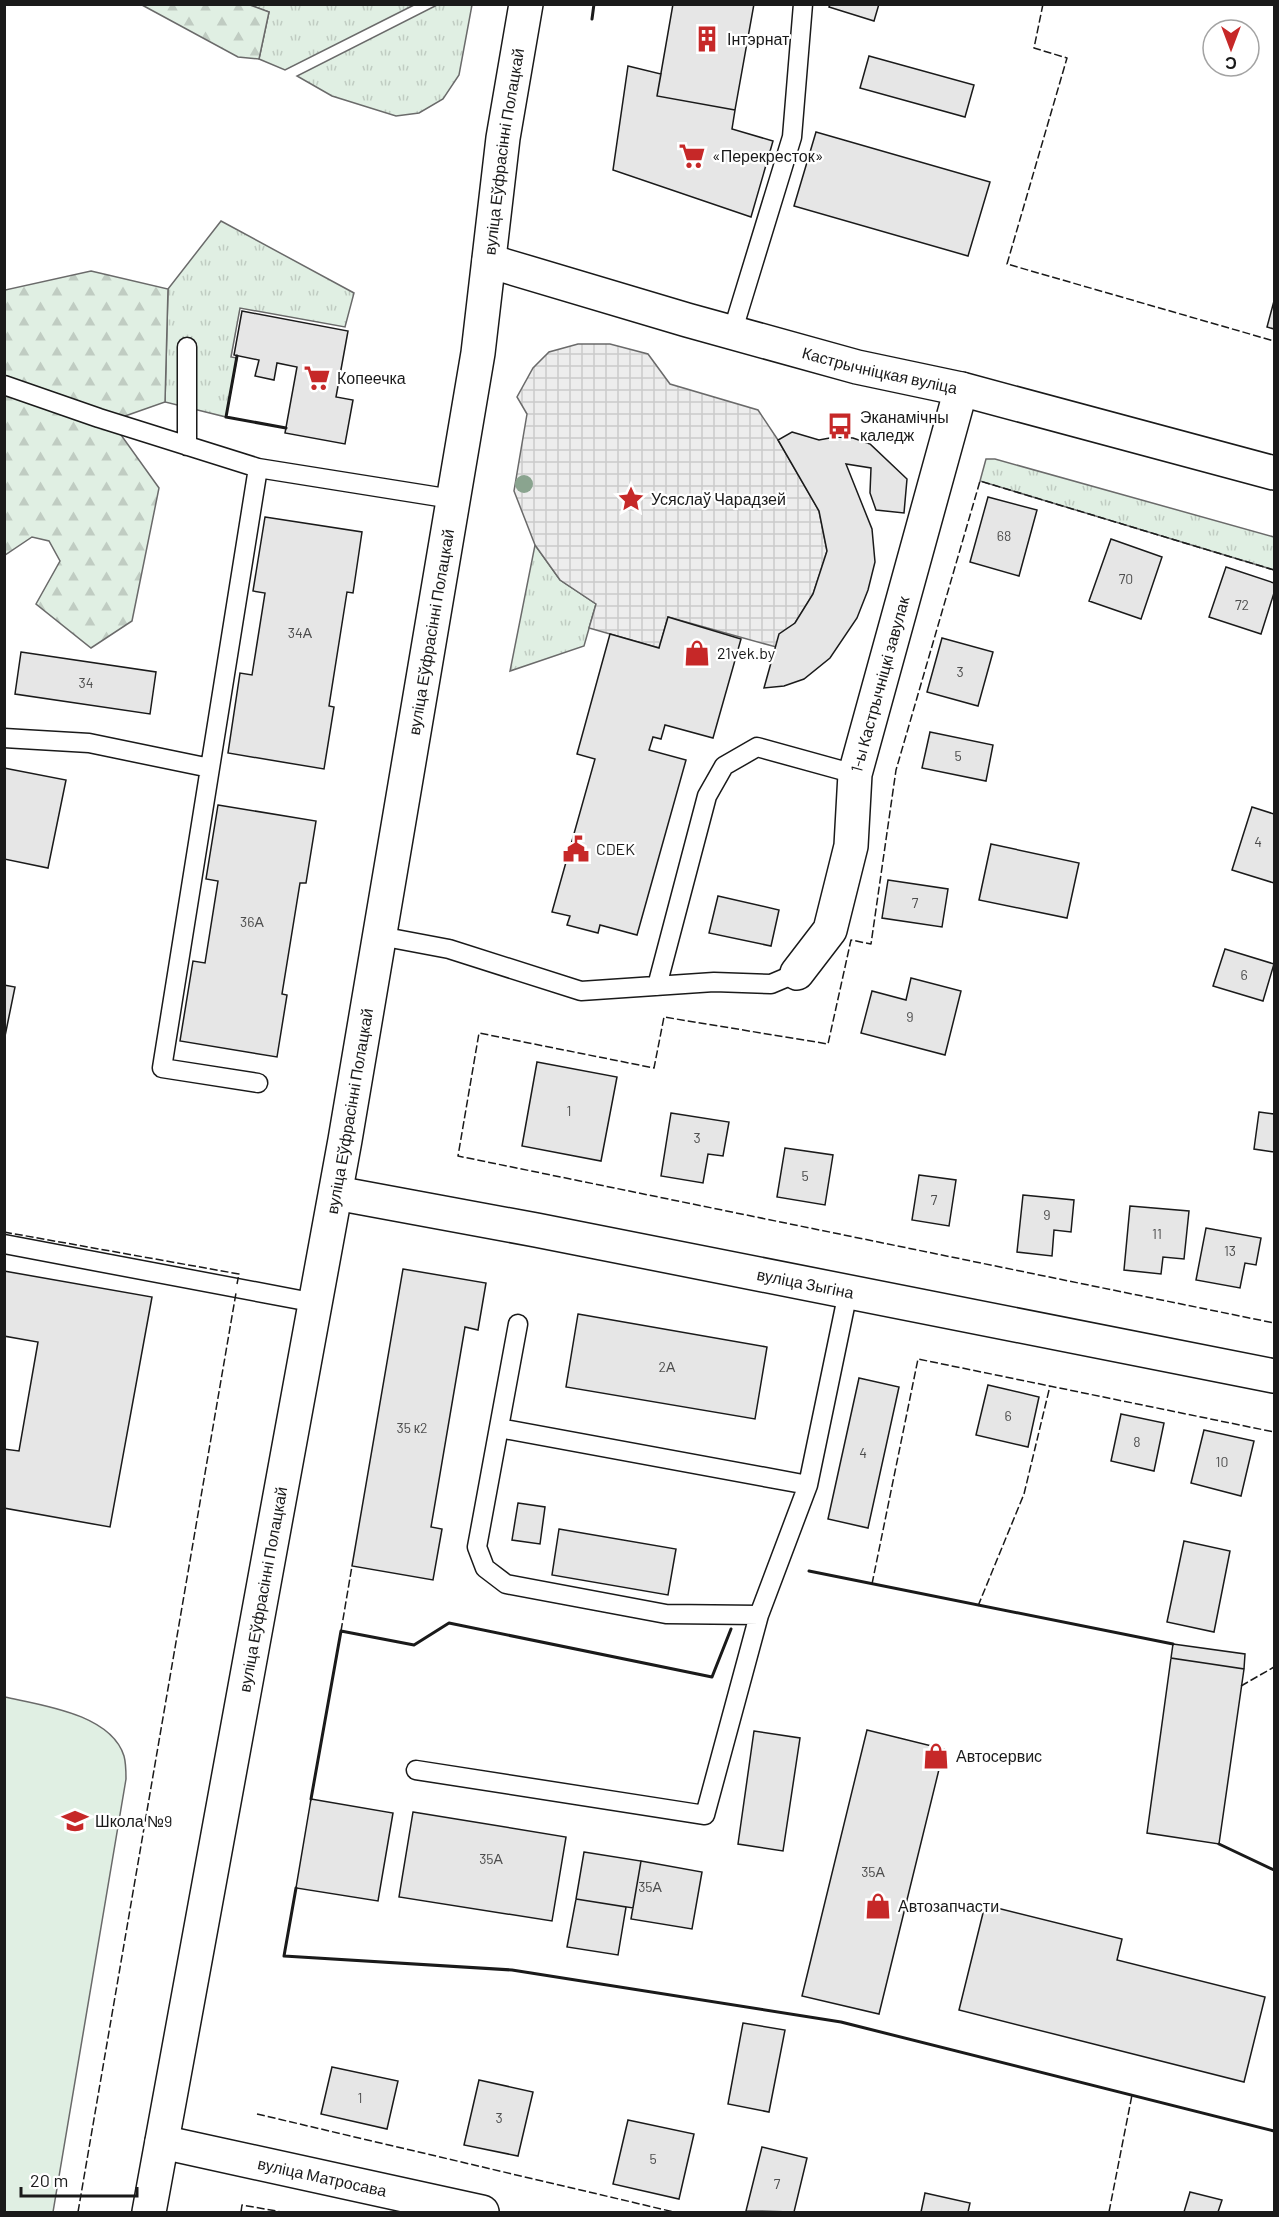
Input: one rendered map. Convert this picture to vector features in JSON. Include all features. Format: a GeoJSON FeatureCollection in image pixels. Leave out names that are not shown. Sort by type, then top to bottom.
{"type":"FeatureCollection","features":[{"type":"Feature","properties":{"kind":"main road","name":"вуліца Еўфрасінні Полацкай"},"geometry":{"type":"LineString","coordinates":[[149,2212],[336,1193],[380,936],[478,353],[503,138],[526,4]]}},
{"type":"Feature","properties":{"kind":"main road","name":"Кастрычніцкая вуліца"},"geometry":{"type":"LineString","coordinates":[[489,261],[732,333],[857,367],[961,389],[1275,473]]}},
{"type":"Feature","properties":{"kind":"main road","name":"1-ы Кастрычніцкі завулак"},"geometry":{"type":"LineString","coordinates":[[797,973],[830,930],[851,846],[855,774],[961,389]]}},
{"type":"Feature","properties":{"kind":"main road","name":"вуліца Зыгіна"},"geometry":{"type":"LineString","coordinates":[[336,1193],[1275,1376]]}},
{"type":"Feature","properties":{"kind":"main road","name":"вуліца Матросава"},"geometry":{"type":"LineString","coordinates":[[162,2142],[482,2212]]}},
{"type":"Feature","properties":{"kind":"lane"},"geometry":{"type":"LineString","coordinates":[[732,333],[792,137],[803,4]]}},
{"type":"Feature","properties":{"kind":"lane"},"geometry":{"type":"LineString","coordinates":[[187,347],[187,446]]}},
{"type":"Feature","properties":{"kind":"lane"},"geometry":{"type":"LineString","coordinates":[[4,385],[258,468],[452,499]]}},
{"type":"Feature","properties":{"kind":"lane"},"geometry":{"type":"LineString","coordinates":[[258,468],[162,1068],[258,1083]]}},
{"type":"Feature","properties":{"kind":"lane"},"geometry":{"type":"LineString","coordinates":[[4,738],[89,743],[210,768]]}},
{"type":"Feature","properties":{"kind":"lane"},"geometry":{"type":"LineString","coordinates":[[657,986],[707,796],[724,766],[757,747],[855,774]]}},
{"type":"Feature","properties":{"kind":"lane"},"geometry":{"type":"LineString","coordinates":[[380,936],[449,949],[581,991],[714,982],[771,984],[797,973]]}},
{"type":"Feature","properties":{"kind":"lane"},"geometry":{"type":"LineString","coordinates":[[4,1244],[316,1303]]}},
{"type":"Feature","properties":{"kind":"lane"},"geometry":{"type":"LineString","coordinates":[[416,1770],[705,1815],[759,1615],[808,1485],[848,1292]]}},
{"type":"Feature","properties":{"kind":"lane"},"geometry":{"type":"LineString","coordinates":[[518,1324],[477,1547],[485,1568],[506,1584],[666,1614],[759,1615]]}},
{"type":"Feature","properties":{"kind":"lane"},"geometry":{"type":"LineString","coordinates":[[498,1428],[808,1485]]}},
{"type":"Feature","properties":{"kind":"green space"},"geometry":{"type":"Polygon","coordinates":[[[142,5],[250,5],[269,12],[259,59],[238,57],[142,5]]]}},
{"type":"Feature","properties":{"kind":"green space"},"geometry":{"type":"Polygon","coordinates":[[[250,5],[414,5],[285,70],[259,59],[269,12],[250,5]]]}},
{"type":"Feature","properties":{"kind":"green space"},"geometry":{"type":"Polygon","coordinates":[[[437,5],[472,5],[459,75],[443,99],[419,113],[396,116],[332,96],[297,76],[437,5]]]}},
{"type":"Feature","properties":{"kind":"green space"},"geometry":{"type":"Polygon","coordinates":[[[221,221],[354,293],[345,327],[240,308],[231,357],[237,358],[226,417],[165,402],[168,289],[221,221]]]}},
{"type":"Feature","properties":{"kind":"green space"},"geometry":{"type":"Polygon","coordinates":[[[91,271],[168,289],[165,402],[111,421],[159,488],[132,621],[91,648],[36,604],[60,561],[49,541],[32,537],[5,555],[5,290],[91,271]]]}},
{"type":"Feature","properties":{"kind":"green space"},"geometry":{"type":"Polygon","coordinates":[[[986,459],[995,459],[1274,537],[1274,570],[980,481],[986,459]]]}},
{"type":"Feature","properties":{"kind":"green space"},"geometry":{"type":"Polygon","coordinates":[[[535,545],[560,580],[596,604],[584,646],[510,671],[535,545]]]}},
{"type":"Feature","properties":{"kind":"green space"},"geometry":{"type":"Polygon","coordinates":[[[5,1697],[55,1708],[90,1721],[105,1730],[117,1742],[126,1765],[126,1779],[53,2212],[5,2212],[5,1697]]]}},
{"type":"Feature","properties":{"kind":"shaded area"},"geometry":{"type":"Polygon","coordinates":[[[578,344],[610,344],[648,354],[670,384],[758,410],[778,440],[819,511],[827,551],[813,594],[795,623],[776,647],[668,617],[659,648],[589,628],[596,604],[560,580],[535,545],[514,491],[527,414],[517,397],[533,368],[549,352],[578,344]]]}},
{"type":"Feature","properties":{"kind":"building","name":"Інтэрнат"},"geometry":{"type":"Polygon","coordinates":[[[673,4],[754,4],[735,110],[657,96],[673,4]]]}},
{"type":"Feature","properties":{"kind":"building"},"geometry":{"type":"Polygon","coordinates":[[[830,4],[879,4],[874,21],[829,7],[830,4]]]}},
{"type":"Feature","properties":{"kind":"building"},"geometry":{"type":"Polygon","coordinates":[[[869,56],[974,85],[965,117],[860,88],[869,56]]]}},
{"type":"Feature","properties":{"kind":"building","name":"«Перекресток»"},"geometry":{"type":"Polygon","coordinates":[[[628,66],[661,74],[657,96],[735,110],[732,129],[773,141],[751,217],[613,170],[628,66]]]}},
{"type":"Feature","properties":{"kind":"building"},"geometry":{"type":"Polygon","coordinates":[[[816,132],[990,182],[968,256],[794,206],[816,132]]]}},
{"type":"Feature","properties":{"kind":"building"},"geometry":{"type":"Polygon","coordinates":[[[1274,301],[1274,329],[1267,327],[1274,301]]]}},
{"type":"Feature","properties":{"kind":"building","name":"Копеечка"},"geometry":{"type":"Polygon","coordinates":[[[242,311],[348,331],[336,397],[353,400],[345,444],[285,433],[297,367],[277,363],[274,380],[255,376],[259,360],[234,355],[242,311]]]}},
{"type":"Feature","properties":{"kind":"building"},"geometry":{"type":"Polygon","coordinates":[[[792,432],[819,440],[835,437],[853,438],[870,444],[907,479],[904,513],[876,510],[870,493],[871,468],[846,464],[872,529],[875,562],[868,590],[857,618],[830,658],[804,679],[784,686],[764,688],[779,634],[795,623],[813,594],[827,551],[819,511],[778,440],[792,432]]]}},
{"type":"Feature","properties":{"kind":"building"},"geometry":{"type":"Polygon","coordinates":[[[988,497],[1037,510],[1019,576],[970,562],[988,497]]]}},
{"type":"Feature","properties":{"kind":"building"},"geometry":{"type":"Polygon","coordinates":[[[265,517],[362,532],[353,593],[347,592],[329,706],[334,707],[324,769],[228,753],[240,673],[252,675],[265,593],[253,591],[265,517]]]}},
{"type":"Feature","properties":{"kind":"building"},"geometry":{"type":"Polygon","coordinates":[[[1111,539],[1162,557],[1141,619],[1089,601],[1111,539]]]}},
{"type":"Feature","properties":{"kind":"building"},"geometry":{"type":"Polygon","coordinates":[[[1226,567],[1274,583],[1274,593],[1261,634],[1209,617],[1226,567]]]}},
{"type":"Feature","properties":{"kind":"building"},"geometry":{"type":"Polygon","coordinates":[[[668,617],[741,639],[713,738],[665,725],[661,739],[653,737],[649,750],[686,760],[637,935],[600,925],[598,933],[567,925],[570,916],[552,912],[595,759],[577,754],[610,634],[659,648],[668,617]]]}},
{"type":"Feature","properties":{"kind":"building"},"geometry":{"type":"Polygon","coordinates":[[[942,638],[993,652],[978,706],[927,692],[942,638]]]}},
{"type":"Feature","properties":{"kind":"building"},"geometry":{"type":"Polygon","coordinates":[[[21,652],[156,672],[150,714],[15,694],[21,652]]]}},
{"type":"Feature","properties":{"kind":"building"},"geometry":{"type":"Polygon","coordinates":[[[930,732],[993,745],[986,781],[922,768],[930,732]]]}},
{"type":"Feature","properties":{"kind":"building"},"geometry":{"type":"Polygon","coordinates":[[[4,768],[66,780],[48,868],[4,859],[4,768]]]}},
{"type":"Feature","properties":{"kind":"building"},"geometry":{"type":"Polygon","coordinates":[[[218,805],[316,821],[306,883],[300,883],[282,994],[287,995],[277,1057],[180,1041],[193,961],[205,963],[218,881],[206,879],[218,805]]]}},
{"type":"Feature","properties":{"kind":"building"},"geometry":{"type":"Polygon","coordinates":[[[1252,807],[1274,814],[1274,883],[1232,870],[1252,807]]]}},
{"type":"Feature","properties":{"kind":"building"},"geometry":{"type":"Polygon","coordinates":[[[991,844],[1079,863],[1067,918],[979,900],[991,844]]]}},
{"type":"Feature","properties":{"kind":"building"},"geometry":{"type":"Polygon","coordinates":[[[888,880],[948,889],[942,927],[882,918],[888,880]]]}},
{"type":"Feature","properties":{"kind":"building"},"geometry":{"type":"Polygon","coordinates":[[[718,896],[779,910],[771,946],[709,933],[718,896]]]}},
{"type":"Feature","properties":{"kind":"building"},"geometry":{"type":"Polygon","coordinates":[[[1225,949],[1274,964],[1263,1001],[1213,986],[1225,949]]]}},
{"type":"Feature","properties":{"kind":"building"},"geometry":{"type":"Polygon","coordinates":[[[911,978],[961,991],[945,1055],[861,1033],[872,991],[906,1000],[911,978]]]}},
{"type":"Feature","properties":{"kind":"building"},"geometry":{"type":"Polygon","coordinates":[[[4,985],[15,987],[4,1041],[4,985]]]}},
{"type":"Feature","properties":{"kind":"building"},"geometry":{"type":"Polygon","coordinates":[[[537,1062],[617,1077],[601,1161],[522,1146],[537,1062]]]}},
{"type":"Feature","properties":{"kind":"building"},"geometry":{"type":"Polygon","coordinates":[[[1259,1112],[1274,1114],[1274,1152],[1254,1149],[1259,1112]]]}},
{"type":"Feature","properties":{"kind":"building"},"geometry":{"type":"Polygon","coordinates":[[[671,1113],[729,1122],[723,1156],[708,1154],[703,1183],[661,1176],[671,1113]]]}},
{"type":"Feature","properties":{"kind":"building"},"geometry":{"type":"Polygon","coordinates":[[[785,1148],[833,1155],[825,1205],[777,1197],[785,1148]]]}},
{"type":"Feature","properties":{"kind":"building"},"geometry":{"type":"Polygon","coordinates":[[[919,1175],[956,1180],[949,1226],[912,1220],[919,1175]]]}},
{"type":"Feature","properties":{"kind":"building"},"geometry":{"type":"Polygon","coordinates":[[[1023,1195],[1074,1200],[1071,1232],[1054,1230],[1052,1256],[1017,1252],[1023,1195]]]}},
{"type":"Feature","properties":{"kind":"building"},"geometry":{"type":"Polygon","coordinates":[[[1130,1206],[1189,1211],[1184,1259],[1163,1257],[1161,1274],[1124,1270],[1130,1206]]]}},
{"type":"Feature","properties":{"kind":"building"},"geometry":{"type":"Polygon","coordinates":[[[1206,1228],[1261,1238],[1256,1265],[1245,1263],[1240,1288],[1196,1280],[1206,1228]]]}},
{"type":"Feature","properties":{"kind":"building"},"geometry":{"type":"Polygon","coordinates":[[[403,1269],[486,1283],[478,1330],[465,1327],[431,1527],[442,1529],[433,1580],[352,1566],[403,1269]]]}},
{"type":"Feature","properties":{"kind":"building"},"geometry":{"type":"Polygon","coordinates":[[[4,1271],[152,1297],[110,1527],[4,1508],[4,1449],[19,1451],[38,1342],[4,1336],[4,1271]]]}},
{"type":"Feature","properties":{"kind":"building"},"geometry":{"type":"Polygon","coordinates":[[[578,1314],[767,1347],[755,1419],[566,1387],[578,1314]]]}},
{"type":"Feature","properties":{"kind":"building"},"geometry":{"type":"Polygon","coordinates":[[[859,1378],[899,1387],[868,1528],[828,1519],[859,1378]]]}},
{"type":"Feature","properties":{"kind":"building"},"geometry":{"type":"Polygon","coordinates":[[[988,1385],[1039,1397],[1028,1447],[976,1435],[988,1385]]]}},
{"type":"Feature","properties":{"kind":"building"},"geometry":{"type":"Polygon","coordinates":[[[1121,1414],[1164,1423],[1154,1471],[1111,1461],[1121,1414]]]}},
{"type":"Feature","properties":{"kind":"building"},"geometry":{"type":"Polygon","coordinates":[[[1204,1430],[1254,1441],[1241,1496],[1191,1483],[1204,1430]]]}},
{"type":"Feature","properties":{"kind":"building"},"geometry":{"type":"Polygon","coordinates":[[[518,1503],[545,1507],[540,1544],[512,1540],[518,1503]]]}},
{"type":"Feature","properties":{"kind":"building"},"geometry":{"type":"Polygon","coordinates":[[[559,1529],[676,1549],[668,1595],[552,1575],[559,1529]]]}},
{"type":"Feature","properties":{"kind":"building"},"geometry":{"type":"Polygon","coordinates":[[[1184,1541],[1230,1551],[1214,1632],[1167,1622],[1184,1541]]]}},
{"type":"Feature","properties":{"kind":"building"},"geometry":{"type":"Polygon","coordinates":[[[1173,1644],[1245,1654],[1244,1669],[1171,1658],[1173,1644]]]}},
{"type":"Feature","properties":{"kind":"building"},"geometry":{"type":"Polygon","coordinates":[[[1171,1658],[1244,1669],[1219,1844],[1147,1833],[1171,1658]]]}},
{"type":"Feature","properties":{"kind":"building"},"geometry":{"type":"Polygon","coordinates":[[[867,1730],[944,1749],[879,2014],[802,1996],[867,1730]]]}},
{"type":"Feature","properties":{"kind":"building"},"geometry":{"type":"Polygon","coordinates":[[[754,1731],[800,1738],[783,1851],[738,1844],[754,1731]]]}},
{"type":"Feature","properties":{"kind":"building"},"geometry":{"type":"Polygon","coordinates":[[[311,1799],[393,1813],[378,1901],[296,1888],[311,1799]]]}},
{"type":"Feature","properties":{"kind":"building"},"geometry":{"type":"Polygon","coordinates":[[[413,1812],[566,1837],[552,1921],[399,1897],[413,1812]]]}},
{"type":"Feature","properties":{"kind":"building"},"geometry":{"type":"Polygon","coordinates":[[[584,1852],[641,1861],[633,1908],[576,1899],[584,1852]]]}},
{"type":"Feature","properties":{"kind":"building"},"geometry":{"type":"Polygon","coordinates":[[[641,1861],[702,1872],[692,1929],[631,1919],[641,1861]]]}},
{"type":"Feature","properties":{"kind":"building"},"geometry":{"type":"Polygon","coordinates":[[[576,1899],[626,1907],[618,1955],[567,1947],[576,1899]]]}},
{"type":"Feature","properties":{"kind":"building"},"geometry":{"type":"Polygon","coordinates":[[[985,1905],[1122,1939],[1117,1960],[1265,1997],[1244,2082],[959,2010],[985,1905]]]}},
{"type":"Feature","properties":{"kind":"building"},"geometry":{"type":"Polygon","coordinates":[[[743,2023],[785,2030],[769,2112],[728,2104],[743,2023]]]}},
{"type":"Feature","properties":{"kind":"building"},"geometry":{"type":"Polygon","coordinates":[[[332,2067],[398,2081],[387,2129],[321,2114],[332,2067]]]}},
{"type":"Feature","properties":{"kind":"building"},"geometry":{"type":"Polygon","coordinates":[[[479,2080],[533,2092],[518,2156],[464,2145],[479,2080]]]}},
{"type":"Feature","properties":{"kind":"building"},"geometry":{"type":"Polygon","coordinates":[[[628,2120],[694,2134],[679,2199],[613,2184],[628,2120]]]}},
{"type":"Feature","properties":{"kind":"building"},"geometry":{"type":"Polygon","coordinates":[[[762,2147],[807,2158],[794,2212],[746,2211],[762,2147]]]}},
{"type":"Feature","properties":{"kind":"building"},"geometry":{"type":"Polygon","coordinates":[[[1190,2192],[1222,2200],[1218,2212],[1184,2212],[1190,2192]]]}},
{"type":"Feature","properties":{"kind":"building"},"geometry":{"type":"Polygon","coordinates":[[[925,2193],[970,2203],[968,2212],[921,2212],[925,2193]]]}},
{"type":"Feature","properties":{"kind":"fence"},"geometry":{"type":"LineString","coordinates":[[1043,4],[1034,48],[1067,58],[1007,264],[1274,341]]}},
{"type":"Feature","properties":{"kind":"fence"},"geometry":{"type":"LineString","coordinates":[[1274,570],[980,481],[896,770],[871,944],[851,940],[828,1044],[664,1017],[654,1068],[479,1033],[458,1156],[1274,1323]]}},
{"type":"Feature","properties":{"kind":"fence"},"geometry":{"type":"LineString","coordinates":[[4,1232],[239,1274],[237,1284]]}},
{"type":"Feature","properties":{"kind":"fence"},"geometry":{"type":"LineString","coordinates":[[78,2212],[236,1293]]}},
{"type":"Feature","properties":{"kind":"fence"},"geometry":{"type":"LineString","coordinates":[[872,1584],[918,1359],[1274,1432]]}},
{"type":"Feature","properties":{"kind":"fence"},"geometry":{"type":"LineString","coordinates":[[978,1606],[1024,1494],[1050,1386]]}},
{"type":"Feature","properties":{"kind":"fence"},"geometry":{"type":"LineString","coordinates":[[341,1631],[352,1566]]}},
{"type":"Feature","properties":{"kind":"fence"},"geometry":{"type":"LineString","coordinates":[[1241,1686],[1274,1667]]}},
{"type":"Feature","properties":{"kind":"fence"},"geometry":{"type":"LineString","coordinates":[[1109,2212],[1132,2095]]}},
{"type":"Feature","properties":{"kind":"fence"},"geometry":{"type":"LineString","coordinates":[[257,2114],[674,2212]]}},
{"type":"Feature","properties":{"kind":"fence"},"geometry":{"type":"LineString","coordinates":[[241,2212],[242,2205],[282,2212]]}},
{"type":"Feature","properties":{"kind":"wall"},"geometry":{"type":"LineString","coordinates":[[592,19],[594,4]]}},
{"type":"Feature","properties":{"kind":"wall"},"geometry":{"type":"LineString","coordinates":[[237,356],[226,417],[286,428]]}},
{"type":"Feature","properties":{"kind":"wall"},"geometry":{"type":"LineString","coordinates":[[809,1571],[1173,1644]]}},
{"type":"Feature","properties":{"kind":"wall"},"geometry":{"type":"LineString","coordinates":[[311,1799],[341,1631],[414,1645],[449,1623],[712,1677],[731,1629]]}},
{"type":"Feature","properties":{"kind":"wall"},"geometry":{"type":"LineString","coordinates":[[1219,1844],[1274,1870]]}},
{"type":"Feature","properties":{"kind":"wall"},"geometry":{"type":"LineString","coordinates":[[296,1888],[284,1956],[512,1970],[841,2022],[1274,2131]]}},
{"type":"Feature","properties":{"kind":"place","name":"Інтэрнат"},"geometry":{"type":"Point","coordinates":[707,39]}},
{"type":"Feature","properties":{"kind":"place","name":"«Перекресток»"},"geometry":{"type":"Point","coordinates":[692,156]}},
{"type":"Feature","properties":{"kind":"place","name":"Копеечка"},"geometry":{"type":"Point","coordinates":[317,378]}},
{"type":"Feature","properties":{"kind":"place","name":"Эканамічны каледж"},"geometry":{"type":"Point","coordinates":[840,426]}},
{"type":"Feature","properties":{"kind":"place","name":"Усяслаў Чарадзей"},"geometry":{"type":"Point","coordinates":[631,499]}},
{"type":"Feature","properties":{"kind":"place","name":"21vek.by"},"geometry":{"type":"Point","coordinates":[697,653]}},
{"type":"Feature","properties":{"kind":"place","name":"CDEK"},"geometry":{"type":"Point","coordinates":[576,849]}},
{"type":"Feature","properties":{"kind":"place","name":"Автосервис"},"geometry":{"type":"Point","coordinates":[936,1756]}},
{"type":"Feature","properties":{"kind":"place","name":"Школа №9"},"geometry":{"type":"Point","coordinates":[75,1821]}},
{"type":"Feature","properties":{"kind":"place","name":"Автозапчасти"},"geometry":{"type":"Point","coordinates":[878,1906]}}]}
